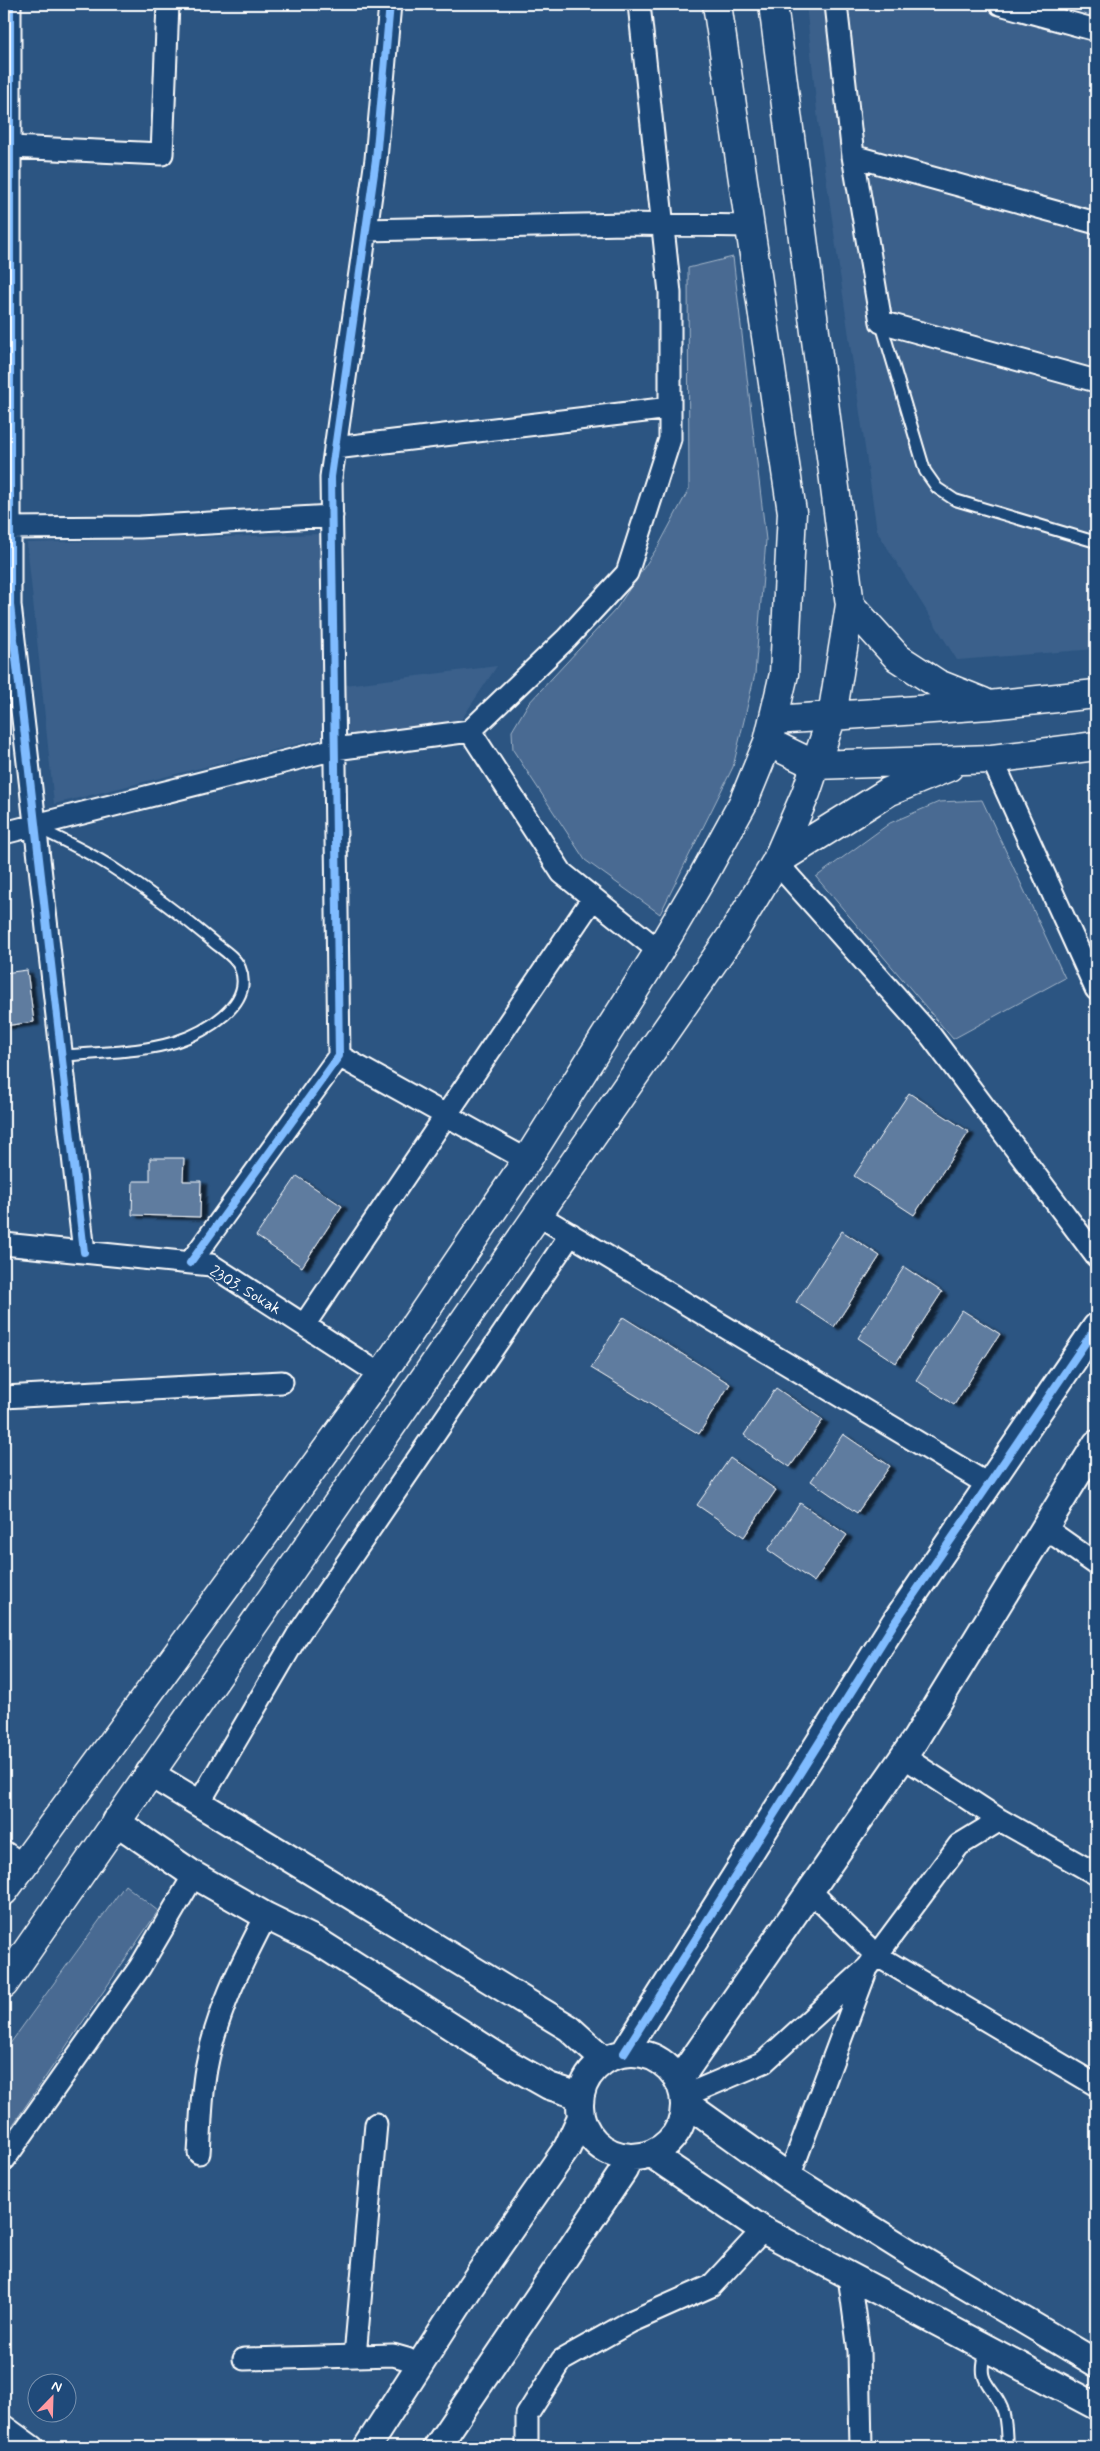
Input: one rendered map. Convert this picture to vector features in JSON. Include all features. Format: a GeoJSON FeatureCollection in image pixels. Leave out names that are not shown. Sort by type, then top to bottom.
{"type":"FeatureCollection","features":[{"type":"Feature","properties":{"kind":"main road"},"geometry":{"type":"LineString","coordinates":[[4,1891],[13,1858],[381,1375],[527,1160],[659,951],[743,803],[772,731],[784,674],[792,512],[717,4]]}},
{"type":"Feature","properties":{"kind":"main road"},"geometry":{"type":"LineString","coordinates":[[4,1984],[115,1821],[732,934],[776,862],[806,794],[832,716],[850,605],[773,4]]}},
{"type":"Feature","properties":{"kind":"main road"},"geometry":{"type":"LineString","coordinates":[[850,605],[898,658],[938,684],[989,705]]}},
{"type":"Feature","properties":{"kind":"main road"},"geometry":{"type":"LineString","coordinates":[[772,731],[832,716],[989,705],[1096,694]]}},
{"type":"Feature","properties":{"kind":"main road"},"geometry":{"type":"LineString","coordinates":[[772,731],[815,765],[979,760],[1096,746]]}},
{"type":"Feature","properties":{"kind":"main road"},"geometry":{"type":"LineString","coordinates":[[776,862],[888,792],[979,760]]}},
{"type":"Feature","properties":{"kind":"street"},"geometry":{"type":"LineString","coordinates":[[10,4],[7,54],[12,147],[7,472],[10,605],[84,1252]]}},
{"type":"Feature","properties":{"kind":"street"},"geometry":{"type":"LineString","coordinates":[[12,147],[162,154],[168,4]]}},
{"type":"Feature","properties":{"kind":"street"},"geometry":{"type":"LineString","coordinates":[[190,1263],[339,1056],[331,477],[376,159],[390,4]]}},
{"type":"Feature","properties":{"kind":"street"},"geometry":{"type":"LineString","coordinates":[[4,834],[335,749],[470,731],[567,638],[627,573],[670,439],[670,293],[639,4]]}},
{"type":"Feature","properties":{"kind":"street"},"geometry":{"type":"LineString","coordinates":[[836,4],[853,156],[881,322],[1096,381]]}},
{"type":"Feature","properties":{"kind":"street"},"geometry":{"type":"LineString","coordinates":[[1000,4],[1096,30]]}},
{"type":"Feature","properties":{"kind":"street"},"geometry":{"type":"LineString","coordinates":[[853,156],[1096,223]]}},
{"type":"Feature","properties":{"kind":"street"},"geometry":{"type":"LineString","coordinates":[[366,230],[616,224],[749,226]]}},
{"type":"Feature","properties":{"kind":"street"},"geometry":{"type":"LineString","coordinates":[[335,448],[670,408]]}},
{"type":"Feature","properties":{"kind":"street"},"geometry":{"type":"LineString","coordinates":[[7,528],[140,527],[332,516]]}},
{"type":"Feature","properties":{"kind":"street"},"geometry":{"type":"LineString","coordinates":[[470,731],[562,873],[659,951]]}},
{"type":"Feature","properties":{"kind":"street"},"geometry":{"type":"LineString","coordinates":[[979,760],[1096,989]]}},
{"type":"Feature","properties":{"kind":"street"},"geometry":{"type":"LineString","coordinates":[[776,862],[931,1036],[1096,1256]]}},
{"type":"Feature","properties":{"kind":"street"},"geometry":{"type":"LineString","coordinates":[[304,1325],[593,898]]}},
{"type":"Feature","properties":{"kind":"street"},"geometry":{"type":"LineString","coordinates":[[339,1056],[527,1160]]}},
{"type":"Feature","properties":{"kind":"street"},"geometry":{"type":"LineString","coordinates":[[538,1215],[989,1485]]}},
{"type":"Feature","properties":{"kind":"street"},"geometry":{"type":"LineString","coordinates":[[199,1803],[297,1636],[571,1234]]}},
{"type":"Feature","properties":{"kind":"street","name":"2303. Sokak"},"geometry":{"type":"LineString","coordinates":[[4,1244],[211,1265],[381,1375]]}},
{"type":"Feature","properties":{"kind":"street"},"geometry":{"type":"LineString","coordinates":[[367,2447],[470,2287],[567,2148],[581,2107],[588,2076],[614,2057],[895,1622],[1096,1327]]}},
{"type":"Feature","properties":{"kind":"street"},"geometry":{"type":"LineString","coordinates":[[4,1398],[282,1382]]}},
{"type":"Feature","properties":{"kind":"street"},"geometry":{"type":"LineString","coordinates":[[437,2447],[624,2170],[640,2155],[669,2142],[681,2123],[682,2093],[811,1892],[904,1757],[1096,1444]]}},
{"type":"Feature","properties":{"kind":"street"},"geometry":{"type":"LineString","coordinates":[[1045,1528],[1096,1564]]}},
{"type":"Feature","properties":{"kind":"street"},"geometry":{"type":"LineString","coordinates":[[904,1757],[1000,1820],[1096,1874]]}},
{"type":"Feature","properties":{"kind":"street"},"geometry":{"type":"LineString","coordinates":[[149,1773],[614,2057],[645,2054],[665,2064],[682,2093],[789,2176],[915,2256],[1096,2363]]}},
{"type":"Feature","properties":{"kind":"street"},"geometry":{"type":"LineString","coordinates":[[682,2093],[764,2062],[872,1961],[959,1845],[1000,1820]]}},
{"type":"Feature","properties":{"kind":"street"},"geometry":{"type":"LineString","coordinates":[[115,1821],[194,1875],[266,1916],[317,1941],[581,2107],[591,2137],[608,2151],[640,2155],[763,2230],[1096,2406]]}},
{"type":"Feature","properties":{"kind":"street"},"geometry":{"type":"LineString","coordinates":[[4,2160],[140,1968],[194,1875]]}},
{"type":"Feature","properties":{"kind":"street"},"geometry":{"type":"LineString","coordinates":[[811,1892],[872,1961],[1096,2085]]}},
{"type":"Feature","properties":{"kind":"street"},"geometry":{"type":"LineString","coordinates":[[199,2154],[206,2071],[212,2044],[230,1990],[266,1916]]}},
{"type":"Feature","properties":{"kind":"street"},"geometry":{"type":"LineString","coordinates":[[789,2176],[872,1961]]}},
{"type":"Feature","properties":{"kind":"street"},"geometry":{"type":"LineString","coordinates":[[355,2356],[376,2124]]}},
{"type":"Feature","properties":{"kind":"street"},"geometry":{"type":"LineString","coordinates":[[527,2447],[527,2415],[562,2360],[630,2322],[711,2286],[763,2230]]}},
{"type":"Feature","properties":{"kind":"street"},"geometry":{"type":"LineString","coordinates":[[849,2276],[859,2351],[861,2447]]}},
{"type":"Feature","properties":{"kind":"street"},"geometry":{"type":"LineString","coordinates":[[244,2359],[393,2356],[407,2359],[419,2366]]}},
{"type":"Feature","properties":{"kind":"street"},"geometry":{"type":"LineString","coordinates":[[4,2426],[33,2447]]}},
{"type":"Feature","properties":{"kind":"lane"},"geometry":{"type":"LineString","coordinates":[[881,322],[925,471],[938,488],[955,500],[1096,542]]}},
{"type":"Feature","properties":{"kind":"lane"},"geometry":{"type":"LineString","coordinates":[[35,826],[108,865],[190,923],[234,959],[243,977],[243,986],[235,1004],[220,1017],[191,1036],[160,1046],[62,1056]]}},
{"type":"Feature","properties":{"kind":"lane"},"geometry":{"type":"LineString","coordinates":[[986,2349],[983,2360],[983,2378],[1003,2410],[1007,2447]]}},
{"type":"Feature","properties":{"kind":"shaded area"},"geometry":{"type":"Polygon","coordinates":[[[806,4],[1096,4],[1096,649],[957,660],[877,531],[818,121],[806,4]]]}},
{"type":"Feature","properties":{"kind":"shaded area"},"geometry":{"type":"Polygon","coordinates":[[[733,257],[766,540],[755,674],[733,767],[660,914],[585,860],[513,750],[512,731],[528,704],[616,609],[659,545],[689,489],[688,268],[733,257]]]}},
{"type":"Feature","properties":{"kind":"shaded area"},"geometry":{"type":"Polygon","coordinates":[[[320,534],[321,688],[497,666],[461,720],[318,739],[54,804],[27,543],[320,534]]]}},
{"type":"Feature","properties":{"kind":"shaded area"},"geometry":{"type":"Polygon","coordinates":[[[982,800],[1065,978],[953,1039],[816,877],[890,823],[939,802],[982,800]]]}},
{"type":"Feature","properties":{"kind":"shaded area"},"geometry":{"type":"Polygon","coordinates":[[[125,1885],[158,1911],[4,2138],[4,2052],[125,1885]]]}},
{"type":"Feature","properties":{"kind":"building"},"geometry":{"type":"Polygon","coordinates":[[[27,970],[34,1022],[4,1026],[4,973],[27,970]]]}},
{"type":"Feature","properties":{"kind":"building"},"geometry":{"type":"Polygon","coordinates":[[[909,1093],[969,1132],[914,1215],[854,1176],[909,1093]]]}},
{"type":"Feature","properties":{"kind":"building"},"geometry":{"type":"Polygon","coordinates":[[[150,1158],[184,1158],[183,1181],[201,1181],[200,1217],[132,1215],[133,1181],[150,1181],[150,1158]]]}},
{"type":"Feature","properties":{"kind":"building"},"geometry":{"type":"Polygon","coordinates":[[[297,1176],[342,1206],[302,1267],[256,1236],[297,1176]]]}},
{"type":"Feature","properties":{"kind":"building"},"geometry":{"type":"Polygon","coordinates":[[[842,1231],[880,1256],[834,1327],[796,1302],[842,1231]]]}},
{"type":"Feature","properties":{"kind":"building"},"geometry":{"type":"Polygon","coordinates":[[[904,1267],[942,1292],[896,1363],[858,1338],[904,1267]]]}},
{"type":"Feature","properties":{"kind":"building"},"geometry":{"type":"Polygon","coordinates":[[[962,1310],[1000,1334],[954,1405],[916,1380],[962,1310]]]}},
{"type":"Feature","properties":{"kind":"building"},"geometry":{"type":"Polygon","coordinates":[[[623,1317],[730,1384],[699,1434],[591,1368],[623,1317]]]}},
{"type":"Feature","properties":{"kind":"building"},"geometry":{"type":"Polygon","coordinates":[[[776,1388],[823,1420],[790,1467],[744,1435],[776,1388]]]}},
{"type":"Feature","properties":{"kind":"building"},"geometry":{"type":"Polygon","coordinates":[[[843,1434],[890,1466],[857,1513],[811,1481],[843,1434]]]}},
{"type":"Feature","properties":{"kind":"building"},"geometry":{"type":"Polygon","coordinates":[[[730,1458],[776,1490],[744,1537],[697,1505],[730,1458]]]}},
{"type":"Feature","properties":{"kind":"building"},"geometry":{"type":"Polygon","coordinates":[[[800,1503],[847,1535],[814,1582],[768,1550],[800,1503]]]}},
{"type":"Feature","properties":{"kind":"cycle path"},"geometry":{"type":"LineString","coordinates":[[10,4],[10,605],[84,1252]]}},
{"type":"Feature","properties":{"kind":"cycle path"},"geometry":{"type":"LineString","coordinates":[[190,1263],[339,1056],[331,477],[376,159],[390,4]]}},
{"type":"Feature","properties":{"kind":"cycle path"},"geometry":{"type":"LineString","coordinates":[[624,2053],[895,1622],[1096,1327]]}}]}
